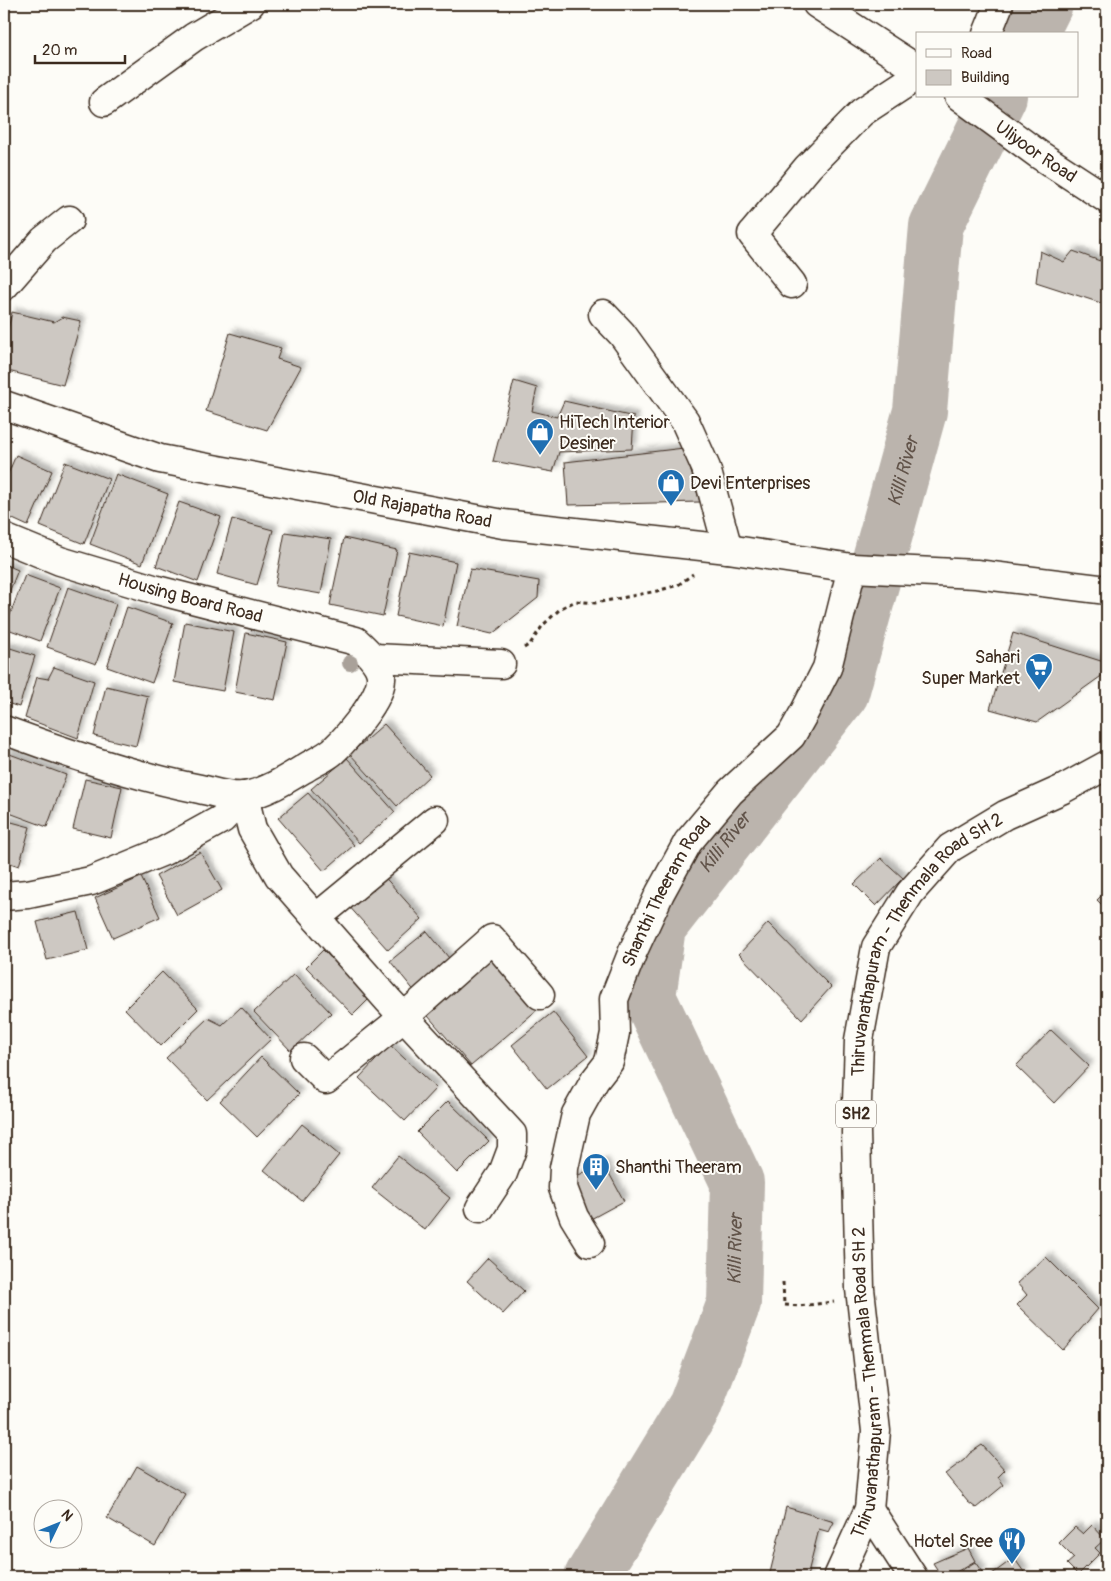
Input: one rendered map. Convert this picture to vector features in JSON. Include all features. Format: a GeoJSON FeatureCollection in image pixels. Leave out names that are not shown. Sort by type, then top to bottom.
{"type":"FeatureCollection","features":[{"type":"Feature","properties":{"kind":"street"},"geometry":{"type":"LineString","coordinates":[[104,102],[194,37],[250,4]]}},
{"type":"Feature","properties":{"kind":"street"},"geometry":{"type":"LineString","coordinates":[[817,4],[916,68]]}},
{"type":"Feature","properties":{"kind":"street"},"geometry":{"type":"LineString","coordinates":[[988,32],[1000,4]]}},
{"type":"Feature","properties":{"kind":"street"},"geometry":{"type":"LineString","coordinates":[[792,284],[752,234],[808,167],[862,112],[916,77]]}},
{"type":"Feature","properties":{"kind":"street","name":"Uliyoor Road"},"geometry":{"type":"LineString","coordinates":[[963,99],[1038,154],[1107,199]]}},
{"type":"Feature","properties":{"kind":"street"},"geometry":{"type":"LineString","coordinates":[[4,286],[44,240],[69,220]]}},
{"type":"Feature","properties":{"kind":"street"},"geometry":{"type":"LineString","coordinates":[[603,314],[622,334],[685,421],[706,468],[728,550]]}},
{"type":"Feature","properties":{"kind":"street","name":"Old Rajapatha Road"},"geometry":{"type":"LineString","coordinates":[[4,405],[160,459],[503,524],[728,550],[852,568],[976,574],[1107,590]]}},
{"type":"Feature","properties":{"kind":"street","name":"Housing Board Road"},"geometry":{"type":"LineString","coordinates":[[4,538],[60,561],[157,590],[356,641],[374,658]]}},
{"type":"Feature","properties":{"kind":"street","name":"Shanthi Theeram Road"},"geometry":{"type":"LineString","coordinates":[[590,1242],[574,1217],[563,1188],[564,1168],[576,1114],[595,1080],[609,1062],[615,1033],[614,999],[633,951],[660,893],[688,842],[730,792],[790,736],[804,713],[827,668],[852,568]]}},
{"type":"Feature","properties":{"kind":"street"},"geometry":{"type":"LineString","coordinates":[[374,658],[501,664]]}},
{"type":"Feature","properties":{"kind":"street"},"geometry":{"type":"LineString","coordinates":[[4,730],[68,754],[139,774],[184,786],[244,796],[271,788],[332,753],[360,722],[378,695],[382,672],[374,658]]}},
{"type":"Feature","properties":{"kind":"street","name":"Thiruvanathapuram - Thenmala Road SH 2"},"geometry":{"type":"LineString","coordinates":[[838,1577],[868,1509],[876,1431],[862,1301],[856,1132],[859,1040],[876,947],[910,893],[950,848],[1005,815],[1063,789],[1107,765]]}},
{"type":"Feature","properties":{"kind":"street"},"geometry":{"type":"LineString","coordinates":[[4,896],[28,894],[91,881],[164,852],[222,819],[244,796]]}},
{"type":"Feature","properties":{"kind":"street"},"geometry":{"type":"LineString","coordinates":[[244,796],[252,829],[280,876],[404,1017],[512,1134],[512,1149],[503,1173],[480,1208]]}},
{"type":"Feature","properties":{"kind":"street"},"geometry":{"type":"LineString","coordinates":[[316,918],[435,820]]}},
{"type":"Feature","properties":{"kind":"street"},"geometry":{"type":"LineString","coordinates":[[304,1058],[326,1080],[404,1017],[492,939],[540,995]]}},
{"type":"Feature","properties":{"kind":"street"},"geometry":{"type":"LineString","coordinates":[[868,1509],[913,1577]]}},
{"type":"Feature","properties":{"kind":"path"},"geometry":{"type":"LineString","coordinates":[[501,664],[530,644],[543,625],[561,608],[576,601],[594,603],[678,585],[728,550]]}},
{"type":"Feature","properties":{"kind":"path"},"geometry":{"type":"LineString","coordinates":[[783,1282],[784,1305],[799,1306],[829,1302],[862,1301]]}},
{"type":"Feature","properties":{"kind":"building"},"geometry":{"type":"Polygon","coordinates":[[[1102,238],[1107,240],[1107,305],[1036,282],[1040,251],[1064,262],[1073,251],[1100,261],[1102,238]]]}},
{"type":"Feature","properties":{"kind":"building"},"geometry":{"type":"Polygon","coordinates":[[[12,312],[54,322],[62,317],[81,321],[63,385],[4,370],[4,336],[6,337],[12,312]]]}},
{"type":"Feature","properties":{"kind":"building"},"geometry":{"type":"Polygon","coordinates":[[[230,333],[281,348],[277,359],[301,367],[267,430],[206,411],[230,333]]]}},
{"type":"Feature","properties":{"kind":"building"},"geometry":{"type":"Polygon","coordinates":[[[514,381],[537,388],[532,411],[557,417],[564,401],[634,417],[632,449],[559,452],[553,472],[493,461],[514,381]]]}},
{"type":"Feature","properties":{"kind":"building"},"geometry":{"type":"Polygon","coordinates":[[[684,448],[700,502],[568,505],[565,462],[684,448]]]}},
{"type":"Feature","properties":{"kind":"building"},"geometry":{"type":"Polygon","coordinates":[[[16,455],[52,471],[28,526],[4,515],[4,483],[16,455]]]}},
{"type":"Feature","properties":{"kind":"building"},"geometry":{"type":"Polygon","coordinates":[[[65,462],[109,479],[84,544],[40,526],[65,462]]]}},
{"type":"Feature","properties":{"kind":"building"},"geometry":{"type":"Polygon","coordinates":[[[116,474],[168,494],[142,564],[90,544],[116,474]]]}},
{"type":"Feature","properties":{"kind":"building"},"geometry":{"type":"Polygon","coordinates":[[[179,502],[221,517],[198,582],[156,566],[179,502]]]}},
{"type":"Feature","properties":{"kind":"building"},"geometry":{"type":"Polygon","coordinates":[[[232,519],[273,530],[257,585],[217,574],[232,519]]]}},
{"type":"Feature","properties":{"kind":"building"},"geometry":{"type":"Polygon","coordinates":[[[285,532],[331,539],[321,594],[275,586],[285,532]]]}},
{"type":"Feature","properties":{"kind":"building"},"geometry":{"type":"Polygon","coordinates":[[[344,538],[397,550],[383,616],[330,605],[344,538]]]}},
{"type":"Feature","properties":{"kind":"building"},"geometry":{"type":"Polygon","coordinates":[[[409,552],[456,562],[443,626],[396,616],[409,552]]]}},
{"type":"Feature","properties":{"kind":"building"},"geometry":{"type":"Polygon","coordinates":[[[4,564],[18,570],[4,605],[4,564]]]}},
{"type":"Feature","properties":{"kind":"building"},"geometry":{"type":"Polygon","coordinates":[[[470,569],[539,581],[538,598],[492,634],[457,626],[470,569]]]}},
{"type":"Feature","properties":{"kind":"building"},"geometry":{"type":"Polygon","coordinates":[[[25,575],[60,588],[40,641],[5,628],[25,575]]]}},
{"type":"Feature","properties":{"kind":"building"},"geometry":{"type":"Polygon","coordinates":[[[68,587],[116,604],[96,664],[47,647],[68,587]]]}},
{"type":"Feature","properties":{"kind":"building"},"geometry":{"type":"Polygon","coordinates":[[[127,607],[173,623],[152,683],[107,667],[127,607]]]}},
{"type":"Feature","properties":{"kind":"building"},"geometry":{"type":"Polygon","coordinates":[[[185,622],[234,632],[223,691],[174,682],[185,622]]]}},
{"type":"Feature","properties":{"kind":"building"},"geometry":{"type":"Polygon","coordinates":[[[246,633],[287,642],[275,700],[235,692],[246,633]]]}},
{"type":"Feature","properties":{"kind":"building","name":"Sahari Super Market"},"geometry":{"type":"Polygon","coordinates":[[[1013,633],[1107,663],[1107,672],[1037,722],[990,709],[1013,633]]]}},
{"type":"Feature","properties":{"kind":"building"},"geometry":{"type":"Polygon","coordinates":[[[4,646],[35,656],[19,707],[4,702],[4,646]]]}},
{"type":"Feature","properties":{"kind":"building"},"geometry":{"type":"Polygon","coordinates":[[[54,667],[94,681],[78,738],[25,718],[37,677],[48,679],[54,667]]]}},
{"type":"Feature","properties":{"kind":"building"},"geometry":{"type":"Polygon","coordinates":[[[106,686],[148,696],[136,746],[94,736],[106,686]]]}},
{"type":"Feature","properties":{"kind":"building"},"geometry":{"type":"Polygon","coordinates":[[[384,724],[430,775],[397,806],[350,754],[384,724]]]}},
{"type":"Feature","properties":{"kind":"building"},"geometry":{"type":"Polygon","coordinates":[[[7,753],[66,775],[47,827],[4,811],[4,763],[7,753]]]}},
{"type":"Feature","properties":{"kind":"building"},"geometry":{"type":"Polygon","coordinates":[[[347,758],[395,812],[359,843],[311,789],[347,758]]]}},
{"type":"Feature","properties":{"kind":"building"},"geometry":{"type":"Polygon","coordinates":[[[85,779],[122,787],[111,838],[73,829],[85,779]]]}},
{"type":"Feature","properties":{"kind":"building"},"geometry":{"type":"Polygon","coordinates":[[[308,793],[354,845],[324,871],[278,818],[308,793]]]}},
{"type":"Feature","properties":{"kind":"building"},"geometry":{"type":"Polygon","coordinates":[[[4,820],[30,827],[19,866],[4,861],[4,820]]]}},
{"type":"Feature","properties":{"kind":"building"},"geometry":{"type":"Polygon","coordinates":[[[200,852],[222,890],[177,915],[156,876],[200,852]]]}},
{"type":"Feature","properties":{"kind":"building"},"geometry":{"type":"Polygon","coordinates":[[[881,858],[903,878],[876,906],[854,884],[881,858]]]}},
{"type":"Feature","properties":{"kind":"building"},"geometry":{"type":"Polygon","coordinates":[[[381,873],[422,919],[388,950],[347,904],[381,873]]]}},
{"type":"Feature","properties":{"kind":"building"},"geometry":{"type":"Polygon","coordinates":[[[141,877],[160,917],[113,938],[95,898],[141,877]]]}},
{"type":"Feature","properties":{"kind":"building"},"geometry":{"type":"Polygon","coordinates":[[[1107,890],[1107,910],[1097,900],[1107,890]]]}},
{"type":"Feature","properties":{"kind":"building"},"geometry":{"type":"Polygon","coordinates":[[[78,912],[88,950],[47,960],[37,922],[78,912]]]}},
{"type":"Feature","properties":{"kind":"building"},"geometry":{"type":"Polygon","coordinates":[[[768,923],[831,987],[802,1019],[739,954],[768,923]]]}},
{"type":"Feature","properties":{"kind":"building"},"geometry":{"type":"Polygon","coordinates":[[[427,931],[453,963],[416,993],[390,961],[427,931]]]}},
{"type":"Feature","properties":{"kind":"building"},"geometry":{"type":"Polygon","coordinates":[[[323,950],[370,998],[353,1015],[306,967],[323,950]]]}},
{"type":"Feature","properties":{"kind":"building"},"geometry":{"type":"Polygon","coordinates":[[[489,952],[538,1009],[471,1066],[422,1009],[489,952]]]}},
{"type":"Feature","properties":{"kind":"building"},"geometry":{"type":"Polygon","coordinates":[[[162,972],[198,1009],[161,1046],[125,1009],[162,972]]]}},
{"type":"Feature","properties":{"kind":"building"},"geometry":{"type":"Polygon","coordinates":[[[294,974],[331,1013],[291,1051],[254,1012],[294,974]]]}},
{"type":"Feature","properties":{"kind":"building"},"geometry":{"type":"Polygon","coordinates":[[[241,1007],[271,1039],[207,1100],[166,1058],[208,1018],[222,1025],[241,1007]]]}},
{"type":"Feature","properties":{"kind":"building"},"geometry":{"type":"Polygon","coordinates":[[[553,1012],[588,1056],[547,1089],[512,1045],[553,1012]]]}},
{"type":"Feature","properties":{"kind":"building"},"geometry":{"type":"Polygon","coordinates":[[[1051,1030],[1089,1066],[1054,1103],[1016,1066],[1051,1030]]]}},
{"type":"Feature","properties":{"kind":"building"},"geometry":{"type":"Polygon","coordinates":[[[390,1045],[436,1088],[405,1121],[359,1078],[390,1045]]]}},
{"type":"Feature","properties":{"kind":"building"},"geometry":{"type":"Polygon","coordinates":[[[261,1057],[299,1094],[257,1137],[220,1101],[261,1057]]]}},
{"type":"Feature","properties":{"kind":"building"},"geometry":{"type":"Polygon","coordinates":[[[448,1101],[489,1141],[457,1173],[417,1132],[448,1101]]]}},
{"type":"Feature","properties":{"kind":"building"},"geometry":{"type":"Polygon","coordinates":[[[302,1124],[339,1155],[302,1201],[264,1170],[302,1124]]]}},
{"type":"Feature","properties":{"kind":"building"},"geometry":{"type":"Polygon","coordinates":[[[398,1156],[450,1198],[425,1230],[372,1188],[398,1156]]]}},
{"type":"Feature","properties":{"kind":"building","name":"Shanthi Theeram"},"geometry":{"type":"Polygon","coordinates":[[[603,1162],[624,1201],[589,1220],[568,1181],[603,1162]]]}},
{"type":"Feature","properties":{"kind":"building"},"geometry":{"type":"Polygon","coordinates":[[[1046,1257],[1098,1309],[1063,1350],[1017,1305],[1027,1295],[1017,1283],[1046,1257]]]}},
{"type":"Feature","properties":{"kind":"building"},"geometry":{"type":"Polygon","coordinates":[[[488,1258],[524,1291],[503,1314],[467,1281],[488,1258]]]}},
{"type":"Feature","properties":{"kind":"building"},"geometry":{"type":"Polygon","coordinates":[[[982,1445],[1005,1470],[998,1477],[1004,1485],[976,1508],[968,1502],[945,1474],[982,1445]]]}},
{"type":"Feature","properties":{"kind":"building"},"geometry":{"type":"Polygon","coordinates":[[[137,1466],[185,1494],[155,1546],[107,1518],[137,1466]]]}},
{"type":"Feature","properties":{"kind":"building"},"geometry":{"type":"Polygon","coordinates":[[[786,1507],[834,1522],[829,1532],[819,1529],[807,1577],[769,1577],[786,1507]]]}},
{"type":"Feature","properties":{"kind":"building"},"geometry":{"type":"Polygon","coordinates":[[[1092,1525],[1105,1539],[1095,1548],[1100,1553],[1078,1575],[1067,1564],[1074,1558],[1059,1543],[1075,1527],[1083,1534],[1092,1525]]]}},
{"type":"Feature","properties":{"kind":"building"},"geometry":{"type":"Polygon","coordinates":[[[968,1548],[975,1561],[951,1575],[942,1577],[933,1563],[968,1548]]]}},
{"type":"Feature","properties":{"kind":"building","name":"Hotel Sree"},"geometry":{"type":"Polygon","coordinates":[[[1014,1558],[1024,1572],[1016,1577],[988,1577],[1014,1558]]]}},
{"type":"Feature","properties":{"kind":"building"},"geometry":{"type":"Polygon","coordinates":[[[975,1562],[982,1572],[976,1577],[951,1577],[975,1562]]]}},
{"type":"Feature","properties":{"kind":"waterway","name":"Killi River"},"geometry":{"type":"LineString","coordinates":[[1032,32],[1046,4]]}},
{"type":"Feature","properties":{"kind":"waterway","name":"Killi River"},"geometry":{"type":"LineString","coordinates":[[591,1577],[695,1406],[734,1303],[737,1182],[649,997],[659,927],[842,693],[920,411],[936,226],[999,98]]}},
{"type":"Feature","properties":{"kind":"place","name":"HiTech Interior Desiner"},"geometry":{"type":"Point","coordinates":[540,456]}},
{"type":"Feature","properties":{"kind":"place","name":"Devi Enterprises"},"geometry":{"type":"Point","coordinates":[671,507]}},
{"type":"Feature","properties":{"kind":"place","name":"Sahari Super Market"},"geometry":{"type":"Point","coordinates":[1039,691]}},
{"type":"Feature","properties":{"kind":"place","name":"Shanthi Theeram"},"geometry":{"type":"Point","coordinates":[596,1191]}},
{"type":"Feature","properties":{"kind":"place","name":"Hotel Sree"},"geometry":{"type":"Point","coordinates":[1012,1565]}}]}
